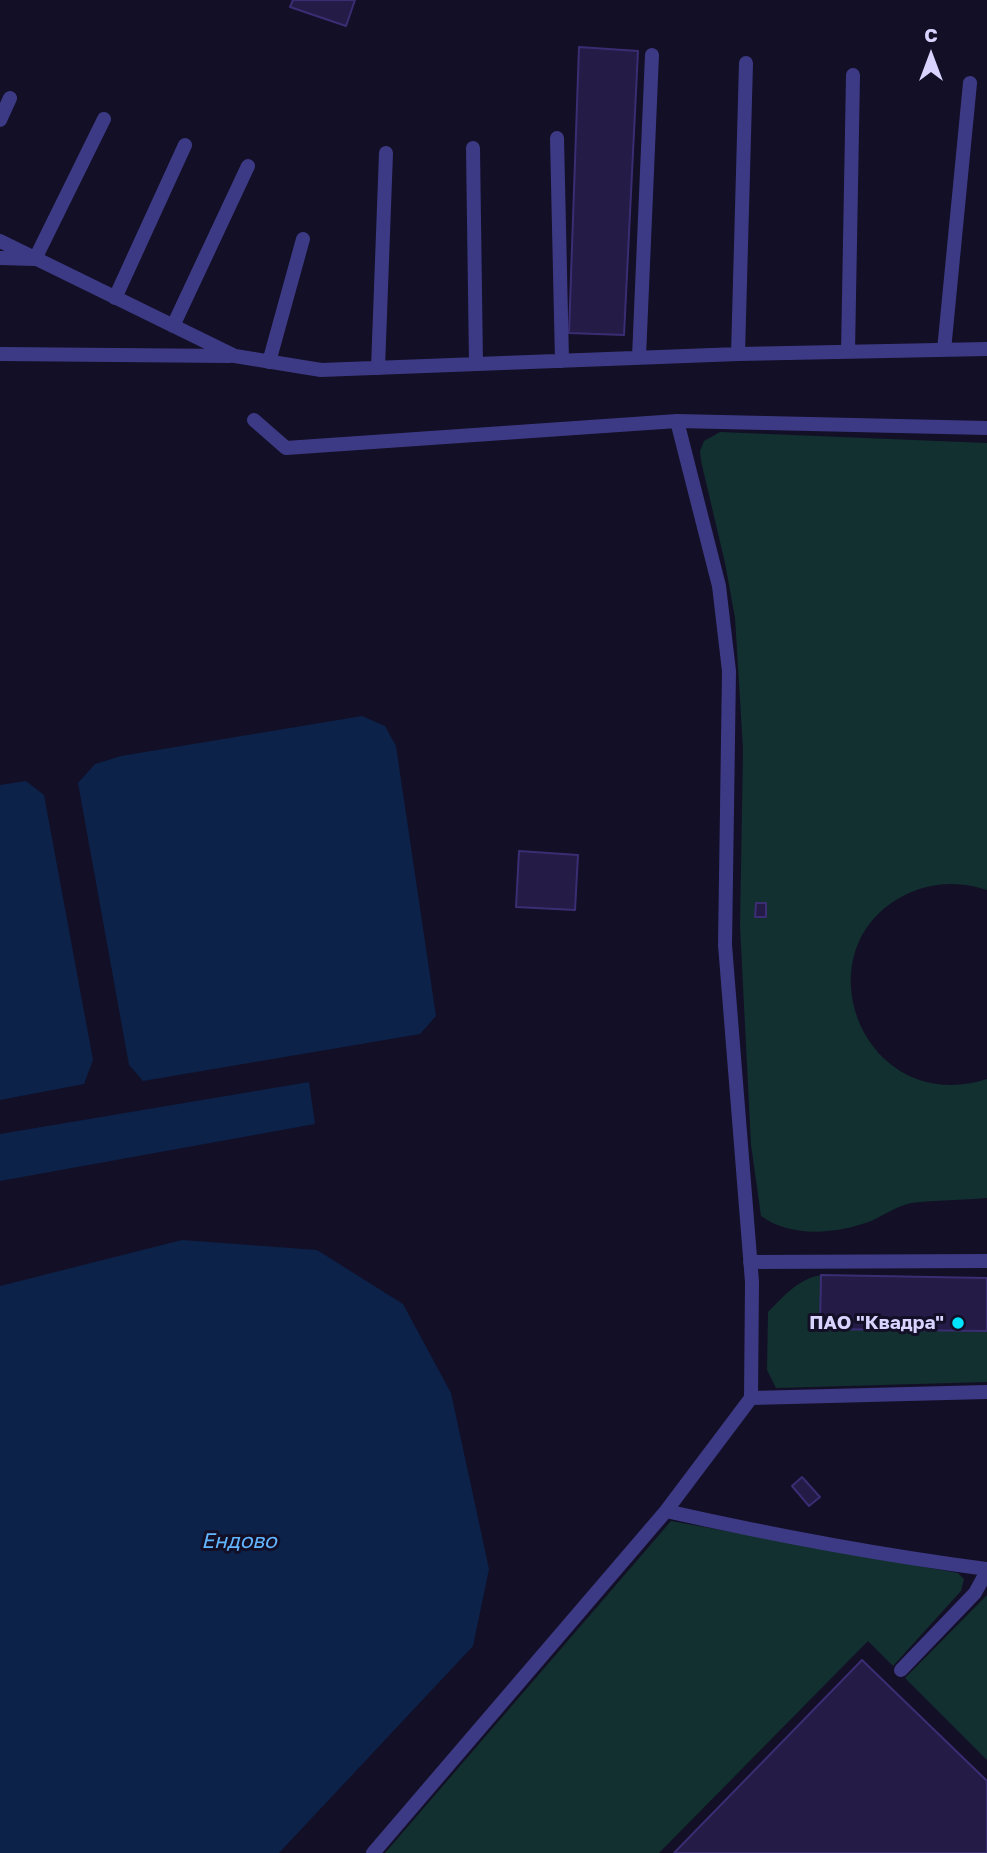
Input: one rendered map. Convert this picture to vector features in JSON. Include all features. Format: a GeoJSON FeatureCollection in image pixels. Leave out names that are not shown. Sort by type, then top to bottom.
{"type":"FeatureCollection","features":[{"type":"Feature","properties":{"kind":"lane"},"geometry":{"type":"LineString","coordinates":[[639,358],[652,55]]}},
{"type":"Feature","properties":{"kind":"lane"},"geometry":{"type":"LineString","coordinates":[[738,354],[746,63]]}},
{"type":"Feature","properties":{"kind":"lane"},"geometry":{"type":"LineString","coordinates":[[848,352],[853,75]]}},
{"type":"Feature","properties":{"kind":"lane"},"geometry":{"type":"LineString","coordinates":[[944,350],[970,83]]}},
{"type":"Feature","properties":{"kind":"lane"},"geometry":{"type":"LineString","coordinates":[[0,120],[10,99]]}},
{"type":"Feature","properties":{"kind":"lane"},"geometry":{"type":"LineString","coordinates":[[35,259],[104,119]]}},
{"type":"Feature","properties":{"kind":"lane"},"geometry":{"type":"LineString","coordinates":[[557,138],[562,361]]}},
{"type":"Feature","properties":{"kind":"lane"},"geometry":{"type":"LineString","coordinates":[[115,298],[185,145]]}},
{"type":"Feature","properties":{"kind":"lane"},"geometry":{"type":"LineString","coordinates":[[473,148],[476,364]]}},
{"type":"Feature","properties":{"kind":"lane"},"geometry":{"type":"LineString","coordinates":[[378,368],[386,153]]}},
{"type":"Feature","properties":{"kind":"lane"},"geometry":{"type":"LineString","coordinates":[[173,326],[248,166]]}},
{"type":"Feature","properties":{"kind":"lane"},"geometry":{"type":"LineString","coordinates":[[268,362],[303,239]]}},
{"type":"Feature","properties":{"kind":"lane"},"geometry":{"type":"LineString","coordinates":[[0,241],[235,356]]}},
{"type":"Feature","properties":{"kind":"lane"},"geometry":{"type":"LineString","coordinates":[[0,258],[35,259]]}},
{"type":"Feature","properties":{"kind":"lane"},"geometry":{"type":"LineString","coordinates":[[0,354],[235,356],[321,370],[738,354],[987,349]]}},
{"type":"Feature","properties":{"kind":"lane"},"geometry":{"type":"LineString","coordinates":[[254,420],[286,448],[677,421],[987,428]]}},
{"type":"Feature","properties":{"kind":"lane"},"geometry":{"type":"LineString","coordinates":[[373,1853],[666,1511],[751,1398],[750,1262],[725,945],[729,671],[719,586],[677,421]]}},
{"type":"Feature","properties":{"kind":"lane"},"geometry":{"type":"LineString","coordinates":[[750,1262],[987,1261]]}},
{"type":"Feature","properties":{"kind":"lane"},"geometry":{"type":"LineString","coordinates":[[751,1398],[987,1392]]}},
{"type":"Feature","properties":{"kind":"lane"},"geometry":{"type":"LineString","coordinates":[[666,1511],[774,1535],[987,1570],[975,1593],[901,1670]]}},
{"type":"Feature","properties":{"kind":"green space"},"geometry":{"type":"Polygon","coordinates":[[[720,432],[987,443],[987,890],[948,884],[909,893],[875,918],[856,950],[851,985],[859,1020],[878,1051],[906,1074],[943,1085],[987,1079],[987,1198],[911,1203],[871,1221],[829,1231],[786,1228],[761,1216],[751,1145],[740,926],[743,749],[735,618],[700,451],[704,441],[720,432]]]}},
{"type":"Feature","properties":{"kind":"green space"},"geometry":{"type":"Polygon","coordinates":[[[821,1275],[987,1331],[987,1382],[776,1388],[767,1370],[768,1312],[798,1284],[821,1275]]]}},
{"type":"Feature","properties":{"kind":"green space"},"geometry":{"type":"Polygon","coordinates":[[[671,1521],[958,1573],[964,1579],[961,1591],[893,1666],[868,1641],[659,1853],[385,1853],[671,1521]]]}},
{"type":"Feature","properties":{"kind":"green space"},"geometry":{"type":"Polygon","coordinates":[[[987,1595],[987,1760],[905,1678],[987,1595]]]}},
{"type":"Feature","properties":{"kind":"water"},"geometry":{"type":"Polygon","coordinates":[[[362,716],[385,726],[396,746],[436,1016],[420,1034],[143,1081],[129,1065],[78,783],[95,764],[121,756],[362,716]]]}},
{"type":"Feature","properties":{"kind":"water"},"geometry":{"type":"Polygon","coordinates":[[[26,781],[44,795],[93,1060],[84,1084],[0,1100],[0,785],[26,781]]]}},
{"type":"Feature","properties":{"kind":"water"},"geometry":{"type":"Polygon","coordinates":[[[309,1082],[315,1124],[0,1181],[0,1134],[309,1082]]]}},
{"type":"Feature","properties":{"kind":"water","name":"Ендово"},"geometry":{"type":"Polygon","coordinates":[[[182,1240],[317,1250],[403,1304],[451,1393],[489,1569],[473,1646],[279,1853],[0,1853],[0,1286],[182,1240]]]}},
{"type":"Feature","properties":{"kind":"building"},"geometry":{"type":"Polygon","coordinates":[[[293,0],[355,0],[346,26],[290,7],[293,0]]]}},
{"type":"Feature","properties":{"kind":"building"},"geometry":{"type":"Polygon","coordinates":[[[579,47],[638,51],[624,335],[569,333],[579,47]]]}},
{"type":"Feature","properties":{"kind":"building"},"geometry":{"type":"Polygon","coordinates":[[[519,851],[578,855],[575,910],[516,907],[519,851]]]}},
{"type":"Feature","properties":{"kind":"building"},"geometry":{"type":"Polygon","coordinates":[[[756,903],[766,903],[766,917],[755,917],[756,903]]]}},
{"type":"Feature","properties":{"kind":"building"},"geometry":{"type":"Polygon","coordinates":[[[821,1275],[987,1278],[987,1331],[820,1329],[821,1275]]]}},
{"type":"Feature","properties":{"kind":"building"},"geometry":{"type":"Polygon","coordinates":[[[802,1477],[820,1497],[809,1506],[792,1486],[802,1477]]]}},
{"type":"Feature","properties":{"kind":"building"},"geometry":{"type":"Polygon","coordinates":[[[862,1660],[987,1781],[987,1853],[674,1853],[862,1660]]]}},
{"type":"Feature","properties":{"kind":"place","name":"ПАО \"Квадра\""},"geometry":{"type":"Point","coordinates":[958,1323]}}]}
